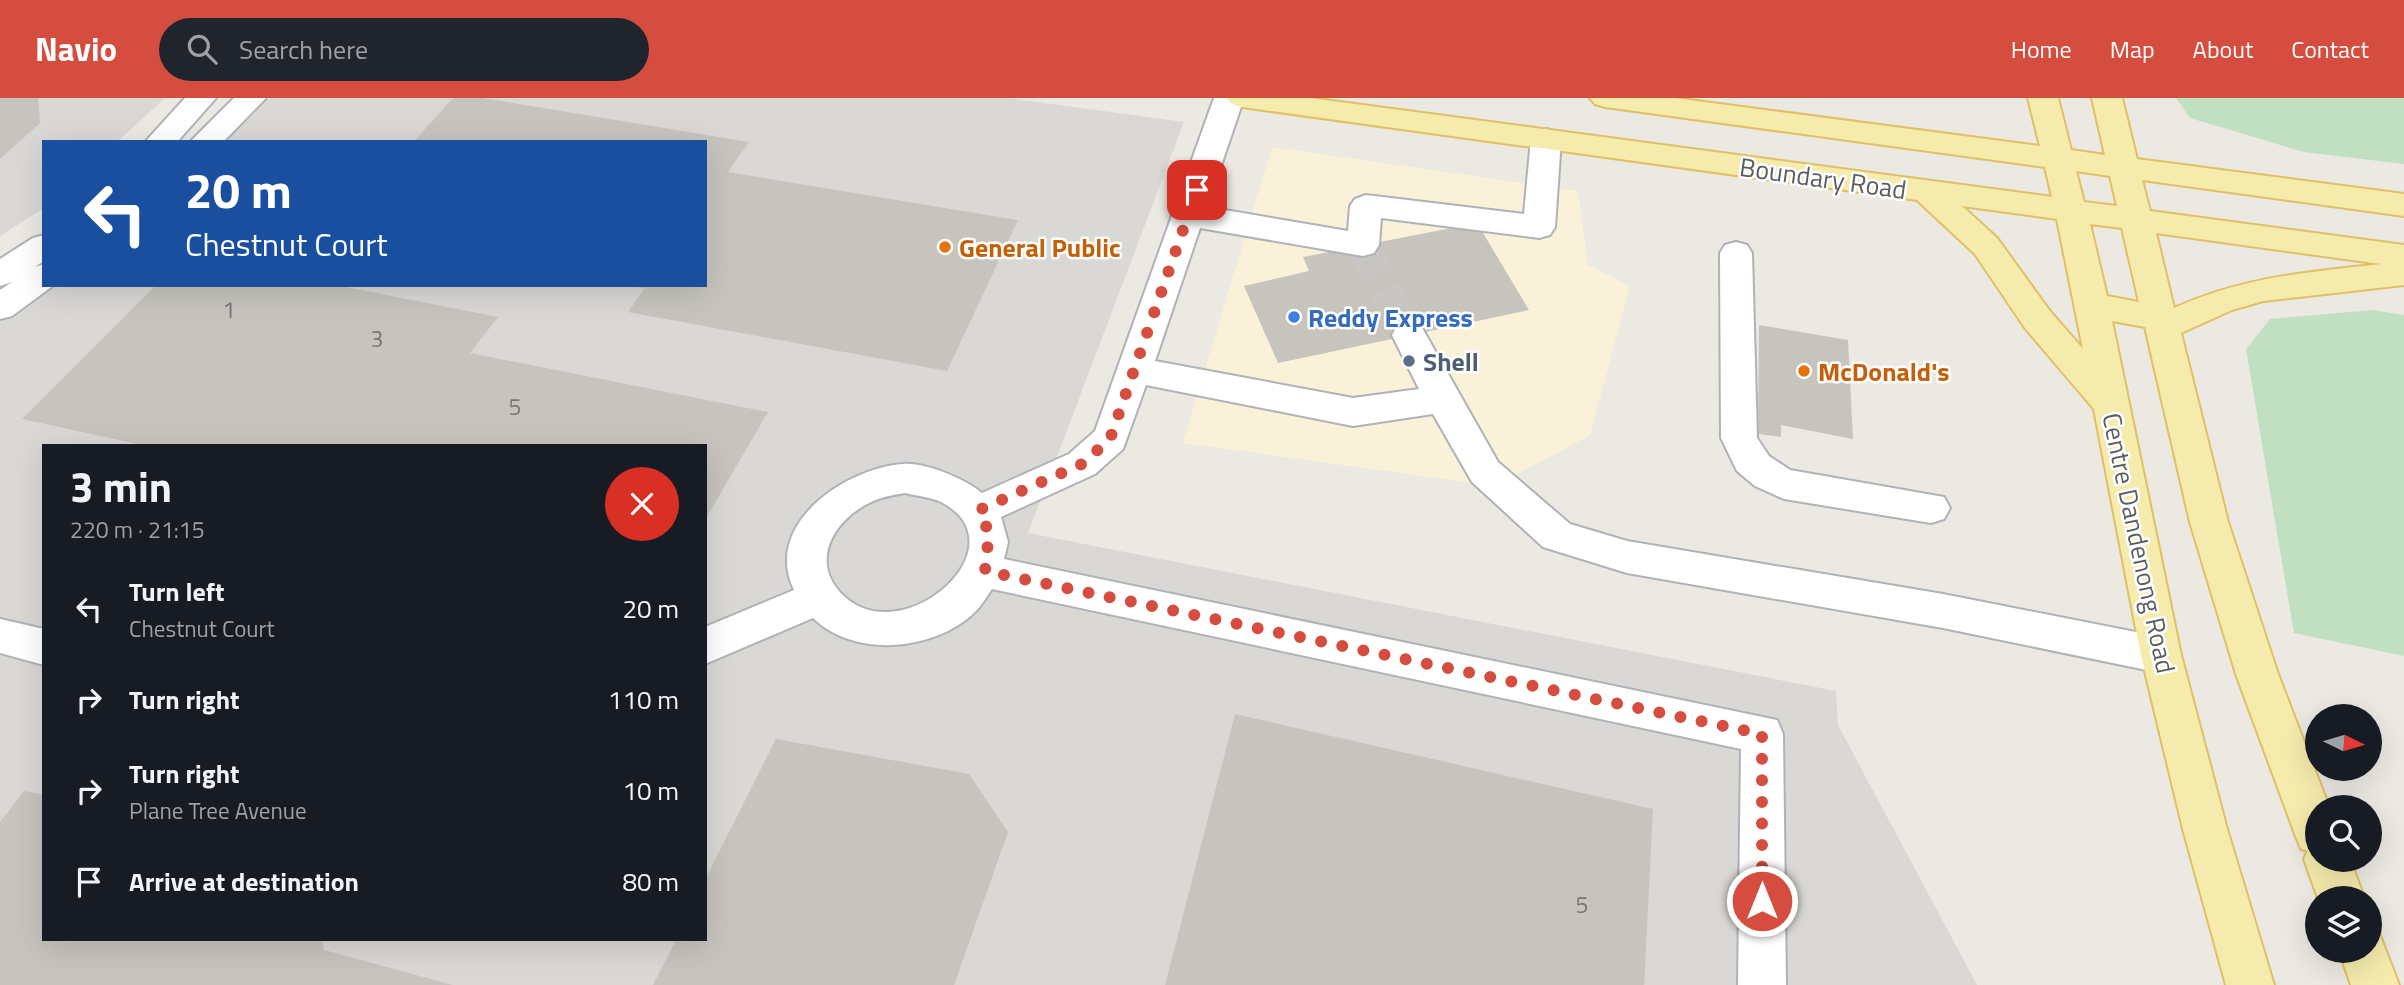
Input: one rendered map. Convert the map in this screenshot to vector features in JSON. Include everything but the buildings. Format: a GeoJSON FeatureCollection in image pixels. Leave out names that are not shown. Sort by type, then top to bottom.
{"type":"FeatureCollection","features":[{"type":"Feature","properties":{"kind":"main road","name":"Boundary Road"},"geometry":{"type":"LineString","coordinates":[[1242,98],[2404,256]]}},
{"type":"Feature","properties":{"kind":"main road"},"geometry":{"type":"LineString","coordinates":[[1326,98],[1358,114]]}},
{"type":"Feature","properties":{"kind":"main road","name":"Boundary Road"},"geometry":{"type":"LineString","coordinates":[[1605,98],[2404,205]]}},
{"type":"Feature","properties":{"kind":"main road"},"geometry":{"type":"LineString","coordinates":[[1750,119],[1795,98]]}},
{"type":"Feature","properties":{"kind":"main road","name":"Centre Dandenong Road"},"geometry":{"type":"LineString","coordinates":[[2043,98],[2091,306],[2161,655],[2205,828],[2250,985]]}},
{"type":"Feature","properties":{"kind":"main road"},"geometry":{"type":"LineString","coordinates":[[2108,98],[2209,522],[2257,674],[2305,802]]}},
{"type":"Feature","properties":{"kind":"main road"},"geometry":{"type":"LineString","coordinates":[[1928,193],[1986,246],[2036,319],[2110,402]]}},
{"type":"Feature","properties":{"kind":"main road"},"geometry":{"type":"LineString","coordinates":[[2091,306],[2161,322],[2263,289],[2404,273]]}},
{"type":"Feature","properties":{"kind":"main road"},"geometry":{"type":"LineString","coordinates":[[2367,963],[2375,985]]}},
{"type":"Feature","properties":{"kind":"street"},"geometry":{"type":"LineString","coordinates":[[162,140],[201,98]]}},
{"type":"Feature","properties":{"kind":"street"},"geometry":{"type":"LineString","coordinates":[[207,140],[251,98]]}},
{"type":"Feature","properties":{"kind":"street"},"geometry":{"type":"LineString","coordinates":[[979,510],[1082,464],[1110,439],[1229,98]]}},
{"type":"Feature","properties":{"kind":"street"},"geometry":{"type":"LineString","coordinates":[[1189,215],[1363,245],[1366,206],[1539,227],[1546,139]]}},
{"type":"Feature","properties":{"kind":"street"},"geometry":{"type":"LineString","coordinates":[[0,274],[42,247]]}},
{"type":"Feature","properties":{"kind":"street"},"geometry":{"type":"LineString","coordinates":[[1736,253],[1739,438],[1744,456],[1762,474],[1784,484],[1931,508]]}},
{"type":"Feature","properties":{"kind":"street"},"geometry":{"type":"LineString","coordinates":[[0,307],[42,277]]}},
{"type":"Feature","properties":{"kind":"street"},"geometry":{"type":"LineString","coordinates":[[1409,335],[1442,399],[1485,472],[1557,536],[1627,557],[1943,611],[2161,655]]}},
{"type":"Feature","properties":{"kind":"street"},"geometry":{"type":"LineString","coordinates":[[1135,370],[1353,412],[1442,399]]}},
{"type":"Feature","properties":{"kind":"street"},"geometry":{"type":"LineString","coordinates":[[905,478],[934,481],[960,492],[979,510],[989,533],[985,571],[968,595],[942,615],[909,627],[876,629],[846,621],[817,598],[807,574],[808,547],[821,521],[842,500],[869,486],[905,478]]}},
{"type":"Feature","properties":{"kind":"street"},"geometry":{"type":"LineString","coordinates":[[985,571],[1762,734],[1762,985]]}},
{"type":"Feature","properties":{"kind":"street"},"geometry":{"type":"LineString","coordinates":[[707,645],[817,598]]}},
{"type":"Feature","properties":{"kind":"street"},"geometry":{"type":"LineString","coordinates":[[0,636],[42,646]]}},
{"type":"Feature","properties":{"kind":"shaded area"},"geometry":{"type":"Polygon","coordinates":[[[0,98],[165,98],[119,140],[42,140],[42,209],[0,236],[0,98]]]}},
{"type":"Feature","properties":{"kind":"shaded area"},"geometry":{"type":"Polygon","coordinates":[[[270,98],[1007,98],[1184,122],[1028,533],[1836,691],[1838,725],[1977,985],[0,985],[0,321],[49,287],[707,287],[707,140],[227,140],[270,98]]]}},
{"type":"Feature","properties":{"kind":"shaded area","name":"Shell"},"geometry":{"type":"Polygon","coordinates":[[[1272,147],[1578,191],[1588,265],[1630,286],[1590,435],[1495,486],[1183,443],[1272,147]]]}},
{"type":"Feature","properties":{"kind":"green space"},"geometry":{"type":"Polygon","coordinates":[[[2176,98],[2404,98],[2404,164],[2304,152],[2190,118],[2176,98]]]}},
{"type":"Feature","properties":{"kind":"green space"},"geometry":{"type":"Polygon","coordinates":[[[2373,310],[2404,315],[2404,656],[2294,633],[2246,349],[2270,319],[2373,310]]]}},
{"type":"Feature","properties":{"kind":"tunnel"},"geometry":{"type":"LineString","coordinates":[[1363,245],[1409,335]]}},
{"type":"Feature","properties":{"kind":"place","name":"General Public"},"geometry":{"type":"Point","coordinates":[945,247]}},
{"type":"Feature","properties":{"kind":"place","name":"Reddy Express"},"geometry":{"type":"Point","coordinates":[1294,317]}},
{"type":"Feature","properties":{"kind":"place","name":"Shell"},"geometry":{"type":"Point","coordinates":[1409,361]}},
{"type":"Feature","properties":{"kind":"place","name":"McDonald's"},"geometry":{"type":"Point","coordinates":[1804,371]}},
{"type":"Feature","properties":{"kind":"route"},"geometry":{"type":"LineString","coordinates":[[1197,190],[1110,439],[1082,464],[979,510],[989,533],[985,571],[1762,734],[1762,901]]}}]}
